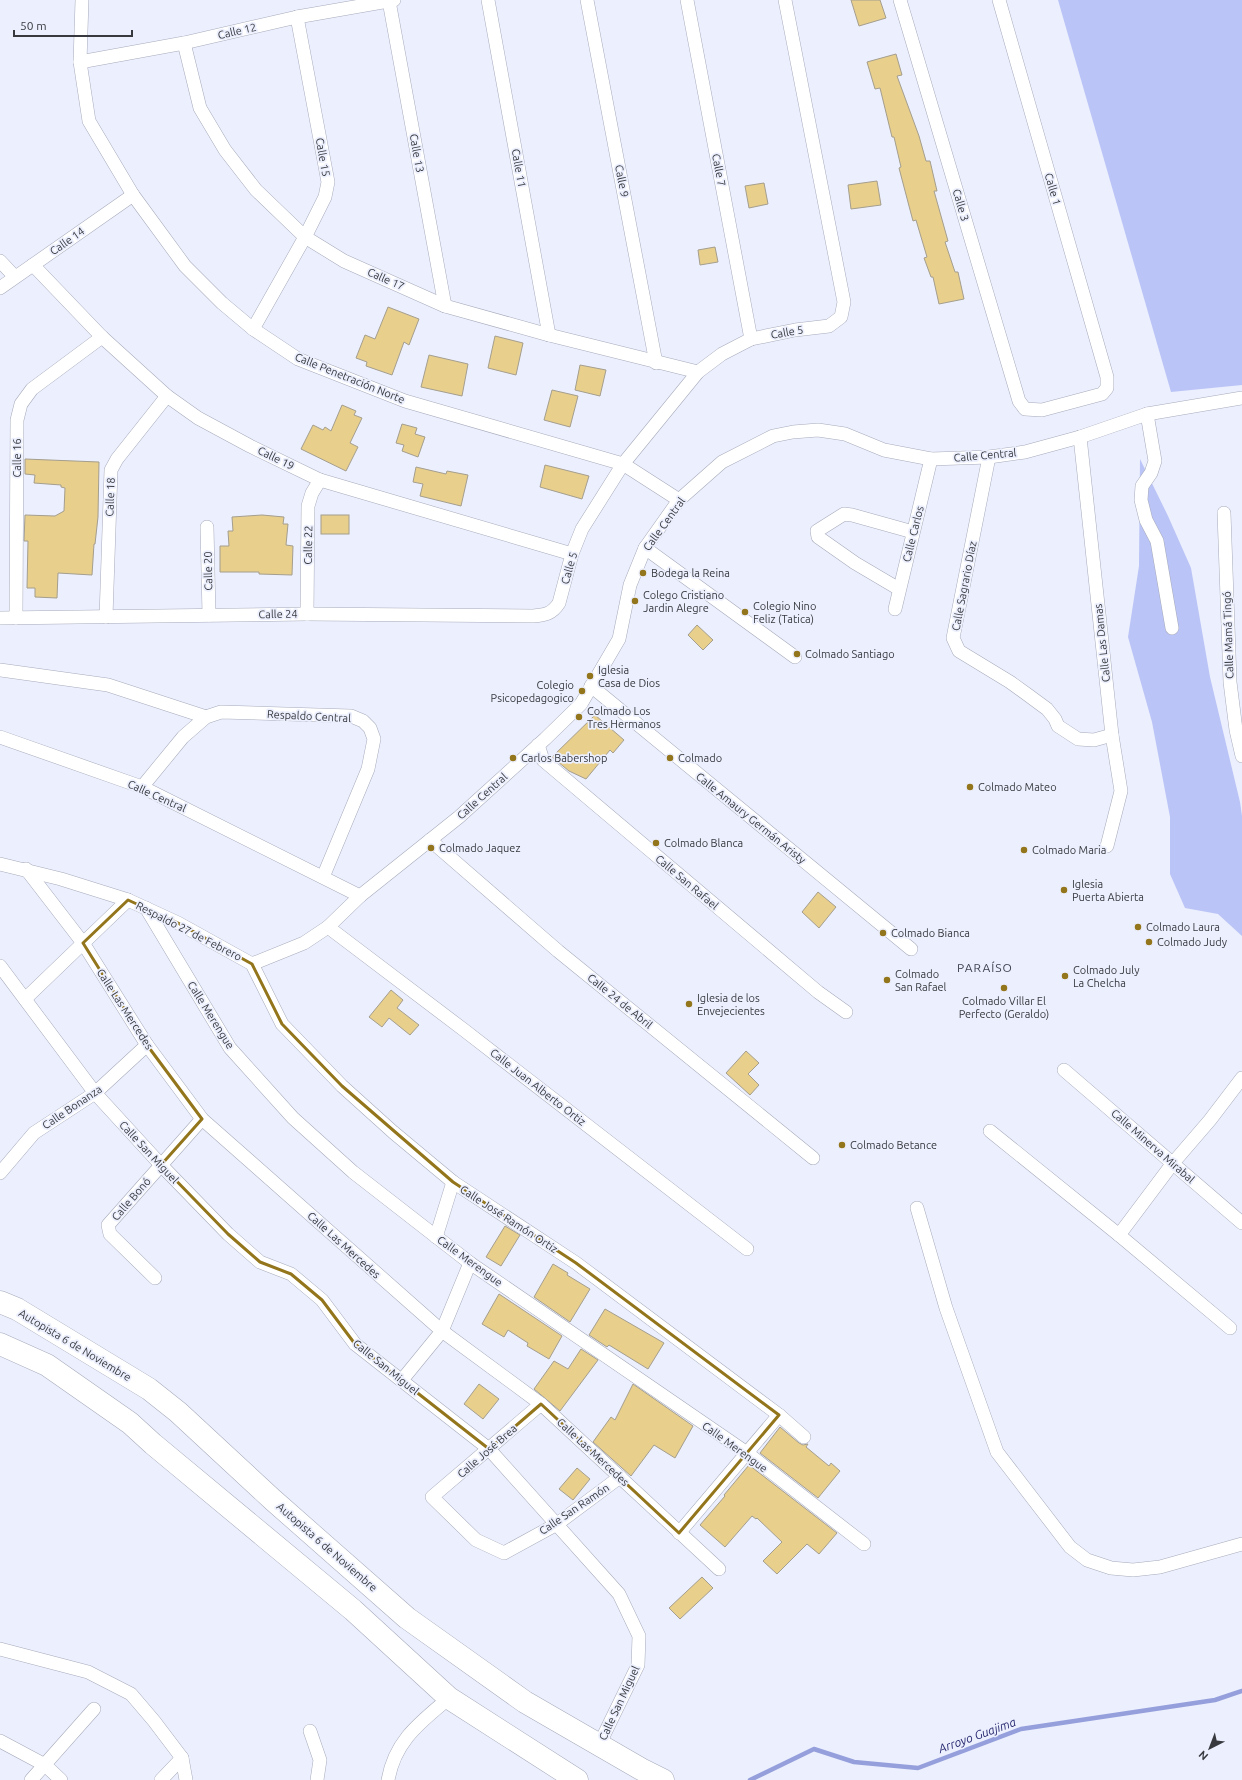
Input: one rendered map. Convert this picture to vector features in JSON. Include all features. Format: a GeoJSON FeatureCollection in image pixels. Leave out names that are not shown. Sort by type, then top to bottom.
{"type":"FeatureCollection","features":[{"type":"Feature","properties":{"kind":"highway","name":"Autopista 6 de Noviembre"},"geometry":{"type":"LineString","coordinates":[[0,1302],[17,1309],[149,1389],[178,1412],[273,1500],[407,1618],[525,1702],[641,1769],[663,1780]]}},
{"type":"Feature","properties":{"kind":"highway"},"geometry":{"type":"LineString","coordinates":[[0,1344],[47,1365],[130,1423],[153,1444],[353,1610],[449,1698],[577,1780]]}},
{"type":"Feature","properties":{"kind":"street","name":"Calle Penetración Norte"},"geometry":{"type":"LineString","coordinates":[[82,0],[80,62],[89,121],[133,195],[185,266],[222,303],[253,329],[298,359],[405,401],[623,464],[679,500]]}},
{"type":"Feature","properties":{"kind":"street","name":"Calle 11"},"geometry":{"type":"LineString","coordinates":[[488,0],[549,335]]}},
{"type":"Feature","properties":{"kind":"street","name":"Calle 9"},"geometry":{"type":"LineString","coordinates":[[588,0],[656,363]]}},
{"type":"Feature","properties":{"kind":"street","name":"Calle 7"},"geometry":{"type":"LineString","coordinates":[[687,0],[751,339]]}},
{"type":"Feature","properties":{"kind":"street","name":"Calle 5"},"geometry":{"type":"LineString","coordinates":[[555,610],[559,603],[572,554],[582,529],[623,464],[698,372],[722,354],[751,339],[795,330],[829,326],[841,317],[844,302],[785,0]]}},
{"type":"Feature","properties":{"kind":"street","name":"Calle 3"},"geometry":{"type":"LineString","coordinates":[[900,0],[1019,401],[1025,409],[1042,410],[1102,394],[1107,388],[1107,377]]}},
{"type":"Feature","properties":{"kind":"street","name":"Calle 1"},"geometry":{"type":"LineString","coordinates":[[999,0],[1107,377]]}},
{"type":"Feature","properties":{"kind":"street","name":"Calle 12"},"geometry":{"type":"LineString","coordinates":[[80,62],[184,43],[297,17],[392,1]]}},
{"type":"Feature","properties":{"kind":"street","name":"Calle 13"},"geometry":{"type":"LineString","coordinates":[[392,1],[445,306]]}},
{"type":"Feature","properties":{"kind":"street","name":"Calle 15"},"geometry":{"type":"LineString","coordinates":[[253,329],[305,237],[325,197],[328,182],[297,17]]}},
{"type":"Feature","properties":{"kind":"street","name":"Calle 17"},"geometry":{"type":"LineString","coordinates":[[184,43],[200,108],[225,150],[256,190],[305,237],[344,261],[445,306],[656,363],[698,372]]}},
{"type":"Feature","properties":{"kind":"street","name":"Calle 14"},"geometry":{"type":"LineString","coordinates":[[0,288],[133,195]]}},
{"type":"Feature","properties":{"kind":"street"},"geometry":{"type":"LineString","coordinates":[[0,261],[15,277]]}},
{"type":"Feature","properties":{"kind":"street","name":"Calle 19"},"geometry":{"type":"LineString","coordinates":[[33,265],[102,337],[167,396],[198,418],[250,446],[320,480],[572,554]]}},
{"type":"Feature","properties":{"kind":"street","name":"Calle 16"},"geometry":{"type":"LineString","coordinates":[[16,618],[17,420],[21,404],[32,389],[102,337]]}},
{"type":"Feature","properties":{"kind":"street","name":"Calle 18"},"geometry":{"type":"LineString","coordinates":[[106,617],[111,470],[117,458],[167,396]]}},
{"type":"Feature","properties":{"kind":"street","name":"Calle Central"},"geometry":{"type":"LineString","coordinates":[[1,739],[142,787],[360,896],[459,817],[581,704],[619,639],[630,585],[645,548],[679,500],[722,462],[773,436],[793,432],[818,430],[845,434],[884,450],[931,459],[989,457],[1025,452],[1080,437],[1147,414],[1242,398]]}},
{"type":"Feature","properties":{"kind":"street"},"geometry":{"type":"LineString","coordinates":[[1147,414],[1155,462],[1151,473],[1142,486],[1141,500],[1146,520],[1157,542],[1172,628]]}},
{"type":"Feature","properties":{"kind":"street","name":"Calle Las Damas"},"geometry":{"type":"LineString","coordinates":[[1080,437],[1112,735],[1121,791],[1107,846]]}},
{"type":"Feature","properties":{"kind":"street","name":"Calle Sagrario Díaz"},"geometry":{"type":"LineString","coordinates":[[989,457],[953,638],[959,651],[1028,694],[1047,710],[1055,719],[1058,726],[1078,739],[1094,740],[1112,735]]}},
{"type":"Feature","properties":{"kind":"street","name":"Calle Carlos"},"geometry":{"type":"LineString","coordinates":[[895,609],[931,459]]}},
{"type":"Feature","properties":{"kind":"street","name":"Calle 22"},"geometry":{"type":"LineString","coordinates":[[307,614],[308,506],[312,493],[320,480]]}},
{"type":"Feature","properties":{"kind":"street","name":"Calle Mamá Tingó"},"geometry":{"type":"LineString","coordinates":[[1224,513],[1230,682],[1236,730],[1242,756]]}},
{"type":"Feature","properties":{"kind":"street"},"geometry":{"type":"LineString","coordinates":[[899,589],[855,563],[818,537],[817,531],[844,514],[913,532]]}},
{"type":"Feature","properties":{"kind":"street","name":"Calle 20"},"geometry":{"type":"LineString","coordinates":[[207,527],[209,615]]}},
{"type":"Feature","properties":{"kind":"street"},"geometry":{"type":"LineString","coordinates":[[645,548],[795,657]]}},
{"type":"Feature","properties":{"kind":"street","name":"Calle 24"},"geometry":{"type":"LineString","coordinates":[[0,618],[307,614],[532,616],[546,615],[555,610]]}},
{"type":"Feature","properties":{"kind":"street"},"geometry":{"type":"LineString","coordinates":[[0,670],[108,685],[206,717]]}},
{"type":"Feature","properties":{"kind":"street","name":"Calle Amaury Germán Aristy"},"geometry":{"type":"LineString","coordinates":[[591,686],[911,949]]}},
{"type":"Feature","properties":{"kind":"street","name":"Respaldo Central"},"geometry":{"type":"LineString","coordinates":[[142,787],[183,737],[206,717],[221,712],[351,716],[363,722],[370,728],[374,739],[368,769],[323,877]]}},
{"type":"Feature","properties":{"kind":"street","name":"Calle San Rafael"},"geometry":{"type":"LineString","coordinates":[[538,745],[543,760],[818,992],[846,1012]]}},
{"type":"Feature","properties":{"kind":"street","name":"Calle 24 de Abril"},"geometry":{"type":"LineString","coordinates":[[430,840],[558,951],[813,1158]]}},
{"type":"Feature","properties":{"kind":"street","name":"Respaldo 27 de Febrero"},"geometry":{"type":"LineString","coordinates":[[0,864],[26,869],[128,900],[178,923],[252,964],[304,943],[328,928],[360,896]]}},
{"type":"Feature","properties":{"kind":"street","name":"Calle Las Mercedes"},"geometry":{"type":"LineString","coordinates":[[26,869],[83,943],[147,1045],[202,1119],[442,1331],[541,1404],[719,1569]]}},
{"type":"Feature","properties":{"kind":"street"},"geometry":{"type":"LineString","coordinates":[[25,999],[128,900]]}},
{"type":"Feature","properties":{"kind":"street","name":"Calle Merengue"},"geometry":{"type":"LineString","coordinates":[[146,908],[230,1048],[293,1118],[353,1172],[470,1263],[747,1453],[864,1544]]}},
{"type":"Feature","properties":{"kind":"street","name":"Calle Juan Alberto Ortiz"},"geometry":{"type":"LineString","coordinates":[[328,928],[464,1030],[746,1249]]}},
{"type":"Feature","properties":{"kind":"street","name":"Calle José Ramón Ortiz"},"geometry":{"type":"LineString","coordinates":[[252,964],[282,1024],[342,1086],[393,1132],[453,1182],[576,1263],[779,1415],[804,1437]]}},
{"type":"Feature","properties":{"kind":"street","name":"Calle San Miguel"},"geometry":{"type":"LineString","coordinates":[[0,966],[95,1093],[161,1166],[228,1234],[260,1262],[291,1274],[322,1300],[355,1344],[489,1449],[619,1594],[639,1636],[638,1665],[599,1745]]}},
{"type":"Feature","properties":{"kind":"street","name":"Calle Bonanza"},"geometry":{"type":"LineString","coordinates":[[0,1173],[34,1133],[95,1093],[147,1045]]}},
{"type":"Feature","properties":{"kind":"street","name":"Calle Minerva Mirabal"},"geometry":{"type":"LineString","coordinates":[[1064,1070],[1242,1223]]}},
{"type":"Feature","properties":{"kind":"street"},"geometry":{"type":"LineString","coordinates":[[1119,1235],[1173,1163],[1210,1120],[1242,1078]]}},
{"type":"Feature","properties":{"kind":"street","name":"Calle Bonó"},"geometry":{"type":"LineString","coordinates":[[155,1278],[110,1234],[108,1225],[202,1119]]}},
{"type":"Feature","properties":{"kind":"street"},"geometry":{"type":"LineString","coordinates":[[990,1132],[1119,1235],[1230,1328]]}},
{"type":"Feature","properties":{"kind":"street"},"geometry":{"type":"LineString","coordinates":[[436,1237],[453,1182]]}},
{"type":"Feature","properties":{"kind":"street"},"geometry":{"type":"LineString","coordinates":[[917,1208],[946,1308],[997,1452],[1070,1547],[1087,1560],[1111,1568],[1133,1570],[1160,1567],[1242,1544]]}},
{"type":"Feature","properties":{"kind":"street"},"geometry":{"type":"LineString","coordinates":[[402,1380],[442,1331],[470,1263]]}},
{"type":"Feature","properties":{"kind":"street","name":"Calle José Brea"},"geometry":{"type":"LineString","coordinates":[[432,1497],[541,1404]]}},
{"type":"Feature","properties":{"kind":"street"},"geometry":{"type":"LineString","coordinates":[[679,1533],[779,1415]]}},
{"type":"Feature","properties":{"kind":"street","name":"Calle San Ramón"},"geometry":{"type":"LineString","coordinates":[[432,1497],[476,1540],[504,1553],[556,1524],[620,1477]]}},
{"type":"Feature","properties":{"kind":"street"},"geometry":{"type":"LineString","coordinates":[[0,1649],[88,1672],[131,1694],[182,1758],[186,1780]]}},
{"type":"Feature","properties":{"kind":"street"},"geometry":{"type":"LineString","coordinates":[[388,1780],[395,1755],[410,1732],[449,1698]]}},
{"type":"Feature","properties":{"kind":"street"},"geometry":{"type":"LineString","coordinates":[[31,1780],[94,1709]]}},
{"type":"Feature","properties":{"kind":"street"},"geometry":{"type":"LineString","coordinates":[[310,1731],[320,1760],[317,1780]]}},
{"type":"Feature","properties":{"kind":"street"},"geometry":{"type":"LineString","coordinates":[[0,1741],[45,1765],[62,1780]]}},
{"type":"Feature","properties":{"kind":"street"},"geometry":{"type":"LineString","coordinates":[[161,1780],[182,1758]]}},
{"type":"Feature","properties":{"kind":"highlighted area"},"geometry":{"type":"Polygon","coordinates":[[[128,900],[178,923],[252,964],[282,1024],[342,1086],[453,1182],[576,1263],[779,1415],[679,1533],[541,1404],[489,1449],[355,1344],[322,1300],[291,1274],[260,1262],[228,1234],[161,1165],[202,1119],[147,1045],[83,943],[128,900]]]}},
{"type":"Feature","properties":{"kind":"shaded area"},"geometry":{"type":"Polygon","coordinates":[[[1058,0],[1242,0],[1242,385],[1171,392],[1058,0]]]}},
{"type":"Feature","properties":{"kind":"shaded area"},"geometry":{"type":"Polygon","coordinates":[[[1140,459],[1168,516],[1191,568],[1210,677],[1242,816],[1242,936],[1218,914],[1185,908],[1170,874],[1170,817],[1152,722],[1128,637],[1139,566],[1140,459]]]}},
{"type":"Feature","properties":{"kind":"building"},"geometry":{"type":"Polygon","coordinates":[[[851,0],[880,0],[886,18],[859,26],[851,0]]]}},
{"type":"Feature","properties":{"kind":"building"},"geometry":{"type":"Polygon","coordinates":[[[896,54],[902,75],[897,76],[919,136],[926,161],[930,161],[937,191],[934,191],[948,241],[945,242],[955,272],[958,272],[964,299],[939,304],[933,277],[931,277],[924,258],[927,257],[916,220],[913,221],[899,168],[901,167],[894,137],[892,137],[880,88],[875,89],[867,62],[896,54]]]}},
{"type":"Feature","properties":{"kind":"building"},"geometry":{"type":"Polygon","coordinates":[[[877,181],[881,205],[851,209],[848,185],[877,181]]]}},
{"type":"Feature","properties":{"kind":"building"},"geometry":{"type":"Polygon","coordinates":[[[764,183],[768,204],[749,208],[745,186],[764,183]]]}},
{"type":"Feature","properties":{"kind":"building"},"geometry":{"type":"Polygon","coordinates":[[[715,247],[718,262],[700,265],[698,250],[715,247]]]}},
{"type":"Feature","properties":{"kind":"building"},"geometry":{"type":"Polygon","coordinates":[[[388,307],[419,319],[409,345],[404,342],[392,375],[366,366],[367,362],[356,358],[365,335],[375,339],[388,307]]]}},
{"type":"Feature","properties":{"kind":"building"},"geometry":{"type":"Polygon","coordinates":[[[495,336],[523,343],[516,375],[488,368],[495,336]]]}},
{"type":"Feature","properties":{"kind":"building"},"geometry":{"type":"Polygon","coordinates":[[[429,355],[468,364],[462,396],[421,387],[429,355]]]}},
{"type":"Feature","properties":{"kind":"building"},"geometry":{"type":"Polygon","coordinates":[[[580,365],[606,370],[600,396],[575,390],[580,365]]]}},
{"type":"Feature","properties":{"kind":"building"},"geometry":{"type":"Polygon","coordinates":[[[552,390],[578,396],[570,427],[544,420],[552,390]]]}},
{"type":"Feature","properties":{"kind":"building"},"geometry":{"type":"Polygon","coordinates":[[[342,405],[356,411],[354,415],[362,418],[350,443],[358,447],[346,471],[301,449],[313,425],[323,430],[325,427],[331,431],[342,405]]]}},
{"type":"Feature","properties":{"kind":"building"},"geometry":{"type":"Polygon","coordinates":[[[402,424],[417,428],[415,434],[425,437],[418,457],[402,451],[404,445],[396,443],[402,424]]]}},
{"type":"Feature","properties":{"kind":"building"},"geometry":{"type":"Polygon","coordinates":[[[25,459],[99,462],[98,517],[94,544],[92,575],[58,573],[57,598],[35,597],[35,588],[27,588],[28,541],[24,541],[25,515],[55,516],[64,511],[65,488],[61,487],[61,485],[34,483],[35,475],[25,474],[25,459]]]}},
{"type":"Feature","properties":{"kind":"building"},"geometry":{"type":"Polygon","coordinates":[[[545,465],[589,476],[582,499],[540,487],[545,465]]]}},
{"type":"Feature","properties":{"kind":"building"},"geometry":{"type":"Polygon","coordinates":[[[416,467],[446,474],[447,471],[468,475],[461,506],[420,496],[423,484],[413,482],[416,467]]]}},
{"type":"Feature","properties":{"kind":"building"},"geometry":{"type":"Polygon","coordinates":[[[262,515],[284,517],[283,524],[288,524],[286,545],[293,546],[292,575],[259,574],[259,572],[220,572],[220,546],[229,546],[228,531],[233,531],[232,517],[262,515]]]}},
{"type":"Feature","properties":{"kind":"building"},"geometry":{"type":"Polygon","coordinates":[[[321,515],[349,515],[349,534],[321,534],[321,515]]]}},
{"type":"Feature","properties":{"kind":"building"},"geometry":{"type":"Polygon","coordinates":[[[697,625],[713,640],[703,650],[688,635],[697,625]]]}},
{"type":"Feature","properties":{"kind":"building"},"geometry":{"type":"Polygon","coordinates":[[[595,715],[624,740],[613,753],[610,750],[586,779],[569,771],[552,757],[595,715]]]}},
{"type":"Feature","properties":{"kind":"building"},"geometry":{"type":"Polygon","coordinates":[[[818,892],[836,907],[819,928],[802,912],[818,892]]]}},
{"type":"Feature","properties":{"kind":"building"},"geometry":{"type":"Polygon","coordinates":[[[391,990],[403,1000],[397,1008],[419,1025],[410,1035],[389,1018],[382,1027],[369,1017],[391,990]]]}},
{"type":"Feature","properties":{"kind":"building"},"geometry":{"type":"Polygon","coordinates":[[[746,1051],[759,1063],[748,1074],[759,1085],[750,1095],[726,1073],[746,1051]]]}},
{"type":"Feature","properties":{"kind":"building"},"geometry":{"type":"Polygon","coordinates":[[[505,1226],[520,1235],[501,1266],[486,1257],[505,1226]]]}},
{"type":"Feature","properties":{"kind":"building"},"geometry":{"type":"Polygon","coordinates":[[[553,1264],[568,1273],[567,1275],[590,1289],[570,1322],[534,1297],[553,1264]]]}},
{"type":"Feature","properties":{"kind":"building"},"geometry":{"type":"Polygon","coordinates":[[[499,1294],[562,1336],[549,1359],[527,1346],[528,1343],[508,1330],[504,1337],[482,1324],[499,1294]]]}},
{"type":"Feature","properties":{"kind":"building"},"geometry":{"type":"Polygon","coordinates":[[[605,1309],[664,1343],[648,1369],[609,1345],[607,1347],[589,1335],[605,1309]]]}},
{"type":"Feature","properties":{"kind":"building"},"geometry":{"type":"Polygon","coordinates":[[[581,1349],[598,1360],[560,1411],[534,1389],[554,1361],[568,1369],[581,1349]]]}},
{"type":"Feature","properties":{"kind":"building"},"geometry":{"type":"Polygon","coordinates":[[[479,1384],[499,1399],[483,1419],[464,1404],[479,1384]]]}},
{"type":"Feature","properties":{"kind":"building"},"geometry":{"type":"Polygon","coordinates":[[[633,1384],[693,1426],[675,1458],[654,1445],[631,1476],[593,1442],[611,1417],[615,1420],[633,1384]]]}},
{"type":"Feature","properties":{"kind":"building"},"geometry":{"type":"Polygon","coordinates":[[[780,1427],[799,1443],[803,1445],[808,1444],[806,1447],[829,1466],[831,1463],[840,1471],[818,1498],[760,1453],[780,1427]]]}},
{"type":"Feature","properties":{"kind":"building"},"geometry":{"type":"Polygon","coordinates":[[[749,1465],[837,1533],[819,1554],[807,1544],[777,1574],[763,1561],[782,1542],[757,1518],[756,1519],[752,1516],[725,1547],[700,1525],[749,1465]]]}},
{"type":"Feature","properties":{"kind":"building"},"geometry":{"type":"Polygon","coordinates":[[[577,1468],[590,1479],[573,1500],[559,1489],[577,1468]]]}},
{"type":"Feature","properties":{"kind":"building"},"geometry":{"type":"Polygon","coordinates":[[[702,1577],[713,1588],[680,1619],[669,1608],[702,1577]]]}},
{"type":"Feature","properties":{"kind":"waterway","name":"Arroyo Guajima"},"geometry":{"type":"LineString","coordinates":[[750,1780],[814,1749],[854,1762],[918,1768],[1021,1729],[1215,1700],[1242,1691]]}},
{"type":"Feature","properties":{"kind":"place","name":"Bodega la Reina"},"geometry":{"type":"Point","coordinates":[643,573]}},
{"type":"Feature","properties":{"kind":"place","name":"Colego Cristiano Jardin Alegre"},"geometry":{"type":"Point","coordinates":[635,601]}},
{"type":"Feature","properties":{"kind":"place","name":"Colegio Nino Feliz (Tatica)"},"geometry":{"type":"Point","coordinates":[745,612]}},
{"type":"Feature","properties":{"kind":"place","name":"Colmado Santiago"},"geometry":{"type":"Point","coordinates":[797,654]}},
{"type":"Feature","properties":{"kind":"place","name":"Iglesia Casa de Dios"},"geometry":{"type":"Point","coordinates":[590,676]}},
{"type":"Feature","properties":{"kind":"place","name":"Colegio Psicopedagogico"},"geometry":{"type":"Point","coordinates":[582,691]}},
{"type":"Feature","properties":{"kind":"place","name":"Colmado Los Tres Hermanos"},"geometry":{"type":"Point","coordinates":[579,717]}},
{"type":"Feature","properties":{"kind":"place","name":"Carlos Babershop"},"geometry":{"type":"Point","coordinates":[513,758]}},
{"type":"Feature","properties":{"kind":"place","name":"Colmado"},"geometry":{"type":"Point","coordinates":[670,758]}},
{"type":"Feature","properties":{"kind":"place","name":"Colmado Mateo"},"geometry":{"type":"Point","coordinates":[970,787]}},
{"type":"Feature","properties":{"kind":"place","name":"Colmado Blanca"},"geometry":{"type":"Point","coordinates":[656,843]}},
{"type":"Feature","properties":{"kind":"place","name":"Colmado Jaquez"},"geometry":{"type":"Point","coordinates":[431,848]}},
{"type":"Feature","properties":{"kind":"place","name":"Colmado Maria"},"geometry":{"type":"Point","coordinates":[1024,850]}},
{"type":"Feature","properties":{"kind":"place","name":"Iglesia Puerta Abierta"},"geometry":{"type":"Point","coordinates":[1064,890]}},
{"type":"Feature","properties":{"kind":"place","name":"Colmado Laura"},"geometry":{"type":"Point","coordinates":[1138,927]}},
{"type":"Feature","properties":{"kind":"place","name":"Colmado Bianca"},"geometry":{"type":"Point","coordinates":[883,933]}},
{"type":"Feature","properties":{"kind":"place","name":"Colmado Judy"},"geometry":{"type":"Point","coordinates":[1149,942]}},
{"type":"Feature","properties":{"kind":"place","name":"Colmado July La Chelcha"},"geometry":{"type":"Point","coordinates":[1065,976]}},
{"type":"Feature","properties":{"kind":"place","name":"Colmado San Rafael"},"geometry":{"type":"Point","coordinates":[887,980]}},
{"type":"Feature","properties":{"kind":"place","name":"Colmado Villar El Perfecto (Geraldo)"},"geometry":{"type":"Point","coordinates":[1004,988]}},
{"type":"Feature","properties":{"kind":"place","name":"Iglesia de los Envejecientes"},"geometry":{"type":"Point","coordinates":[689,1004]}},
{"type":"Feature","properties":{"kind":"place","name":"Colmado Betance"},"geometry":{"type":"Point","coordinates":[842,1145]}},
{"type":"Feature","properties":{"kind":"district","name":"PARAÍSO"},"geometry":{"type":"Point","coordinates":[985,967]}}]}
